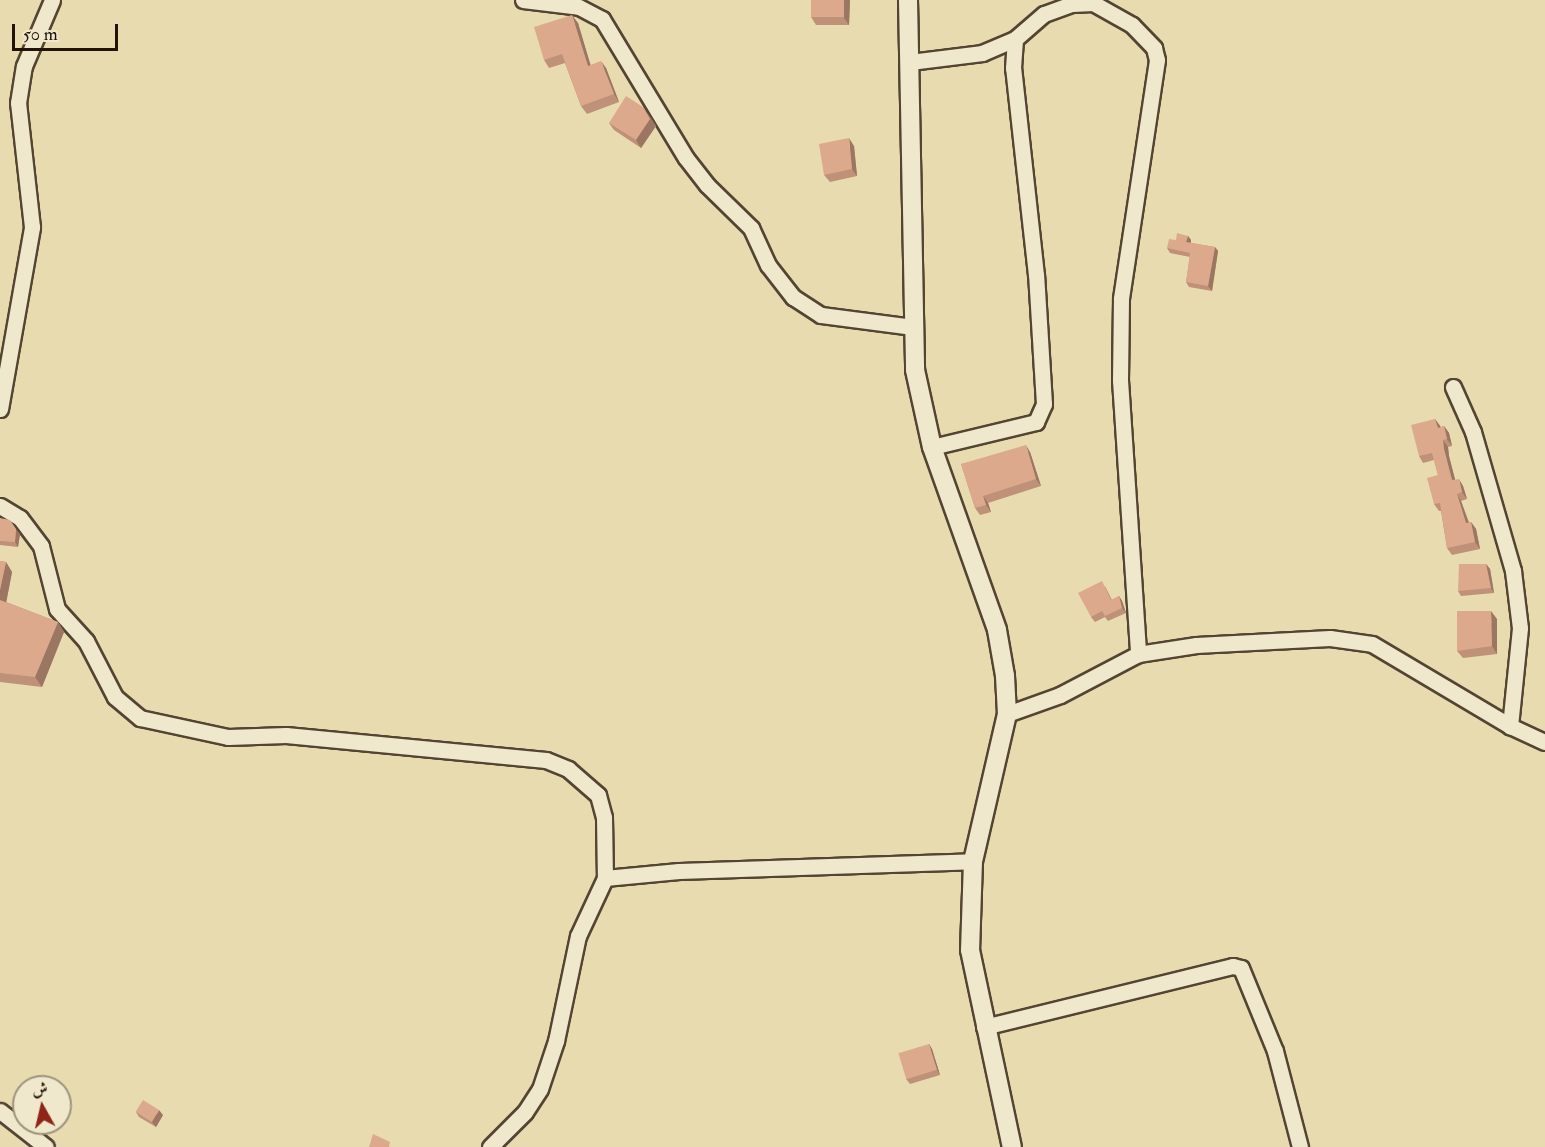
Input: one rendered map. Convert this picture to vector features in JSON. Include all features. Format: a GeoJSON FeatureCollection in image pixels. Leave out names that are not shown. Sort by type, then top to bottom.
{"type":"FeatureCollection","features":[{"type":"Feature","properties":{"kind":"street"},"geometry":{"type":"LineString","coordinates":[[0,409],[32,227],[18,103],[24,66],[52,0]]}},
{"type":"Feature","properties":{"kind":"street"},"geometry":{"type":"LineString","coordinates":[[523,0],[579,7],[602,19],[686,158],[707,185],[751,228],[768,265],[793,297],[821,315],[913,327]]}},
{"type":"Feature","properties":{"kind":"street"},"geometry":{"type":"LineString","coordinates":[[908,0],[913,327],[921,405],[932,447],[997,630],[1007,714],[973,861],[970,950],[984,1027],[1012,1147]]}},
{"type":"Feature","properties":{"kind":"street"},"geometry":{"type":"LineString","coordinates":[[910,62],[961,58],[1015,39],[1044,15],[1072,4],[1093,3],[1144,34],[1154,48],[1157,60],[1121,299],[1120,380],[1138,654]]}},
{"type":"Feature","properties":{"kind":"street"},"geometry":{"type":"LineString","coordinates":[[932,447],[1036,422],[1044,404],[1036,276],[1013,68],[1015,39]]}},
{"type":"Feature","properties":{"kind":"street"},"geometry":{"type":"LineString","coordinates":[[1453,387],[1473,432],[1514,571],[1520,628],[1510,726]]}},
{"type":"Feature","properties":{"kind":"street"},"geometry":{"type":"LineString","coordinates":[[0,506],[20,518],[41,546],[57,609],[86,641],[115,697],[140,718],[228,737],[286,735],[546,760],[568,769],[598,795],[604,817],[605,878],[579,936],[556,1041],[540,1089],[525,1112],[490,1147]]}},
{"type":"Feature","properties":{"kind":"street"},"geometry":{"type":"LineString","coordinates":[[1007,714],[1060,694],[1138,654],[1196,645],[1295,638],[1372,644],[1510,726],[1545,742]]}},
{"type":"Feature","properties":{"kind":"street"},"geometry":{"type":"LineString","coordinates":[[605,878],[679,871],[973,861]]}},
{"type":"Feature","properties":{"kind":"street"},"geometry":{"type":"LineString","coordinates":[[984,1027],[1233,966],[1242,968],[1275,1051],[1300,1147]]}},
{"type":"Feature","properties":{"kind":"street"},"geometry":{"type":"LineString","coordinates":[[0,1111],[46,1147]]}},
{"type":"Feature","properties":{"kind":"building"},"geometry":{"type":"Polygon","coordinates":[[[811,0],[844,0],[844,17],[811,17],[811,0]]]}},
{"type":"Feature","properties":{"kind":"building"},"geometry":{"type":"Polygon","coordinates":[[[572,15],[588,66],[601,61],[614,94],[581,106],[562,54],[544,60],[534,27],[572,15]]]}},
{"type":"Feature","properties":{"kind":"building"},"geometry":{"type":"Polygon","coordinates":[[[626,96],[643,107],[650,119],[636,140],[609,123],[626,96]]]}},
{"type":"Feature","properties":{"kind":"building"},"geometry":{"type":"Polygon","coordinates":[[[849,138],[852,169],[824,175],[819,144],[849,138]]]}},
{"type":"Feature","properties":{"kind":"building"},"geometry":{"type":"Polygon","coordinates":[[[1177,233],[1188,236],[1186,242],[1215,247],[1208,286],[1186,282],[1190,253],[1167,248],[1169,239],[1176,240],[1177,233]]]}},
{"type":"Feature","properties":{"kind":"building"},"geometry":{"type":"Polygon","coordinates":[[[1435,419],[1438,428],[1444,426],[1447,439],[1443,440],[1444,449],[1452,480],[1459,479],[1462,492],[1457,494],[1466,523],[1471,522],[1475,542],[1447,548],[1440,503],[1434,504],[1427,478],[1438,475],[1432,453],[1419,456],[1411,425],[1435,419]]]}},
{"type":"Feature","properties":{"kind":"building"},"geometry":{"type":"Polygon","coordinates":[[[1026,445],[1036,479],[983,496],[986,505],[975,508],[961,464],[1026,445]]]}},
{"type":"Feature","properties":{"kind":"building"},"geometry":{"type":"Polygon","coordinates":[[[0,518],[10,520],[16,529],[15,542],[0,541],[0,518]]]}},
{"type":"Feature","properties":{"kind":"building"},"geometry":{"type":"Polygon","coordinates":[[[0,561],[6,562],[0,590],[0,561]]]}},
{"type":"Feature","properties":{"kind":"building"},"geometry":{"type":"Polygon","coordinates":[[[1459,564],[1486,564],[1491,588],[1458,591],[1459,564]]]}},
{"type":"Feature","properties":{"kind":"building"},"geometry":{"type":"Polygon","coordinates":[[[1102,581],[1111,600],[1119,596],[1122,608],[1105,616],[1102,611],[1091,617],[1078,593],[1102,581]]]}},
{"type":"Feature","properties":{"kind":"building"},"geometry":{"type":"Polygon","coordinates":[[[0,600],[58,622],[35,677],[0,673],[0,600]]]}},
{"type":"Feature","properties":{"kind":"building"},"geometry":{"type":"Polygon","coordinates":[[[1457,611],[1491,611],[1492,646],[1457,651],[1457,611]]]}},
{"type":"Feature","properties":{"kind":"building"},"geometry":{"type":"Polygon","coordinates":[[[929,1044],[937,1070],[906,1079],[898,1053],[929,1044]]]}},
{"type":"Feature","properties":{"kind":"building"},"geometry":{"type":"Polygon","coordinates":[[[143,1100],[159,1110],[152,1122],[136,1112],[143,1100]]]}},
{"type":"Feature","properties":{"kind":"building"},"geometry":{"type":"Polygon","coordinates":[[[373,1134],[390,1142],[389,1147],[369,1147],[373,1134]]]}}]}
